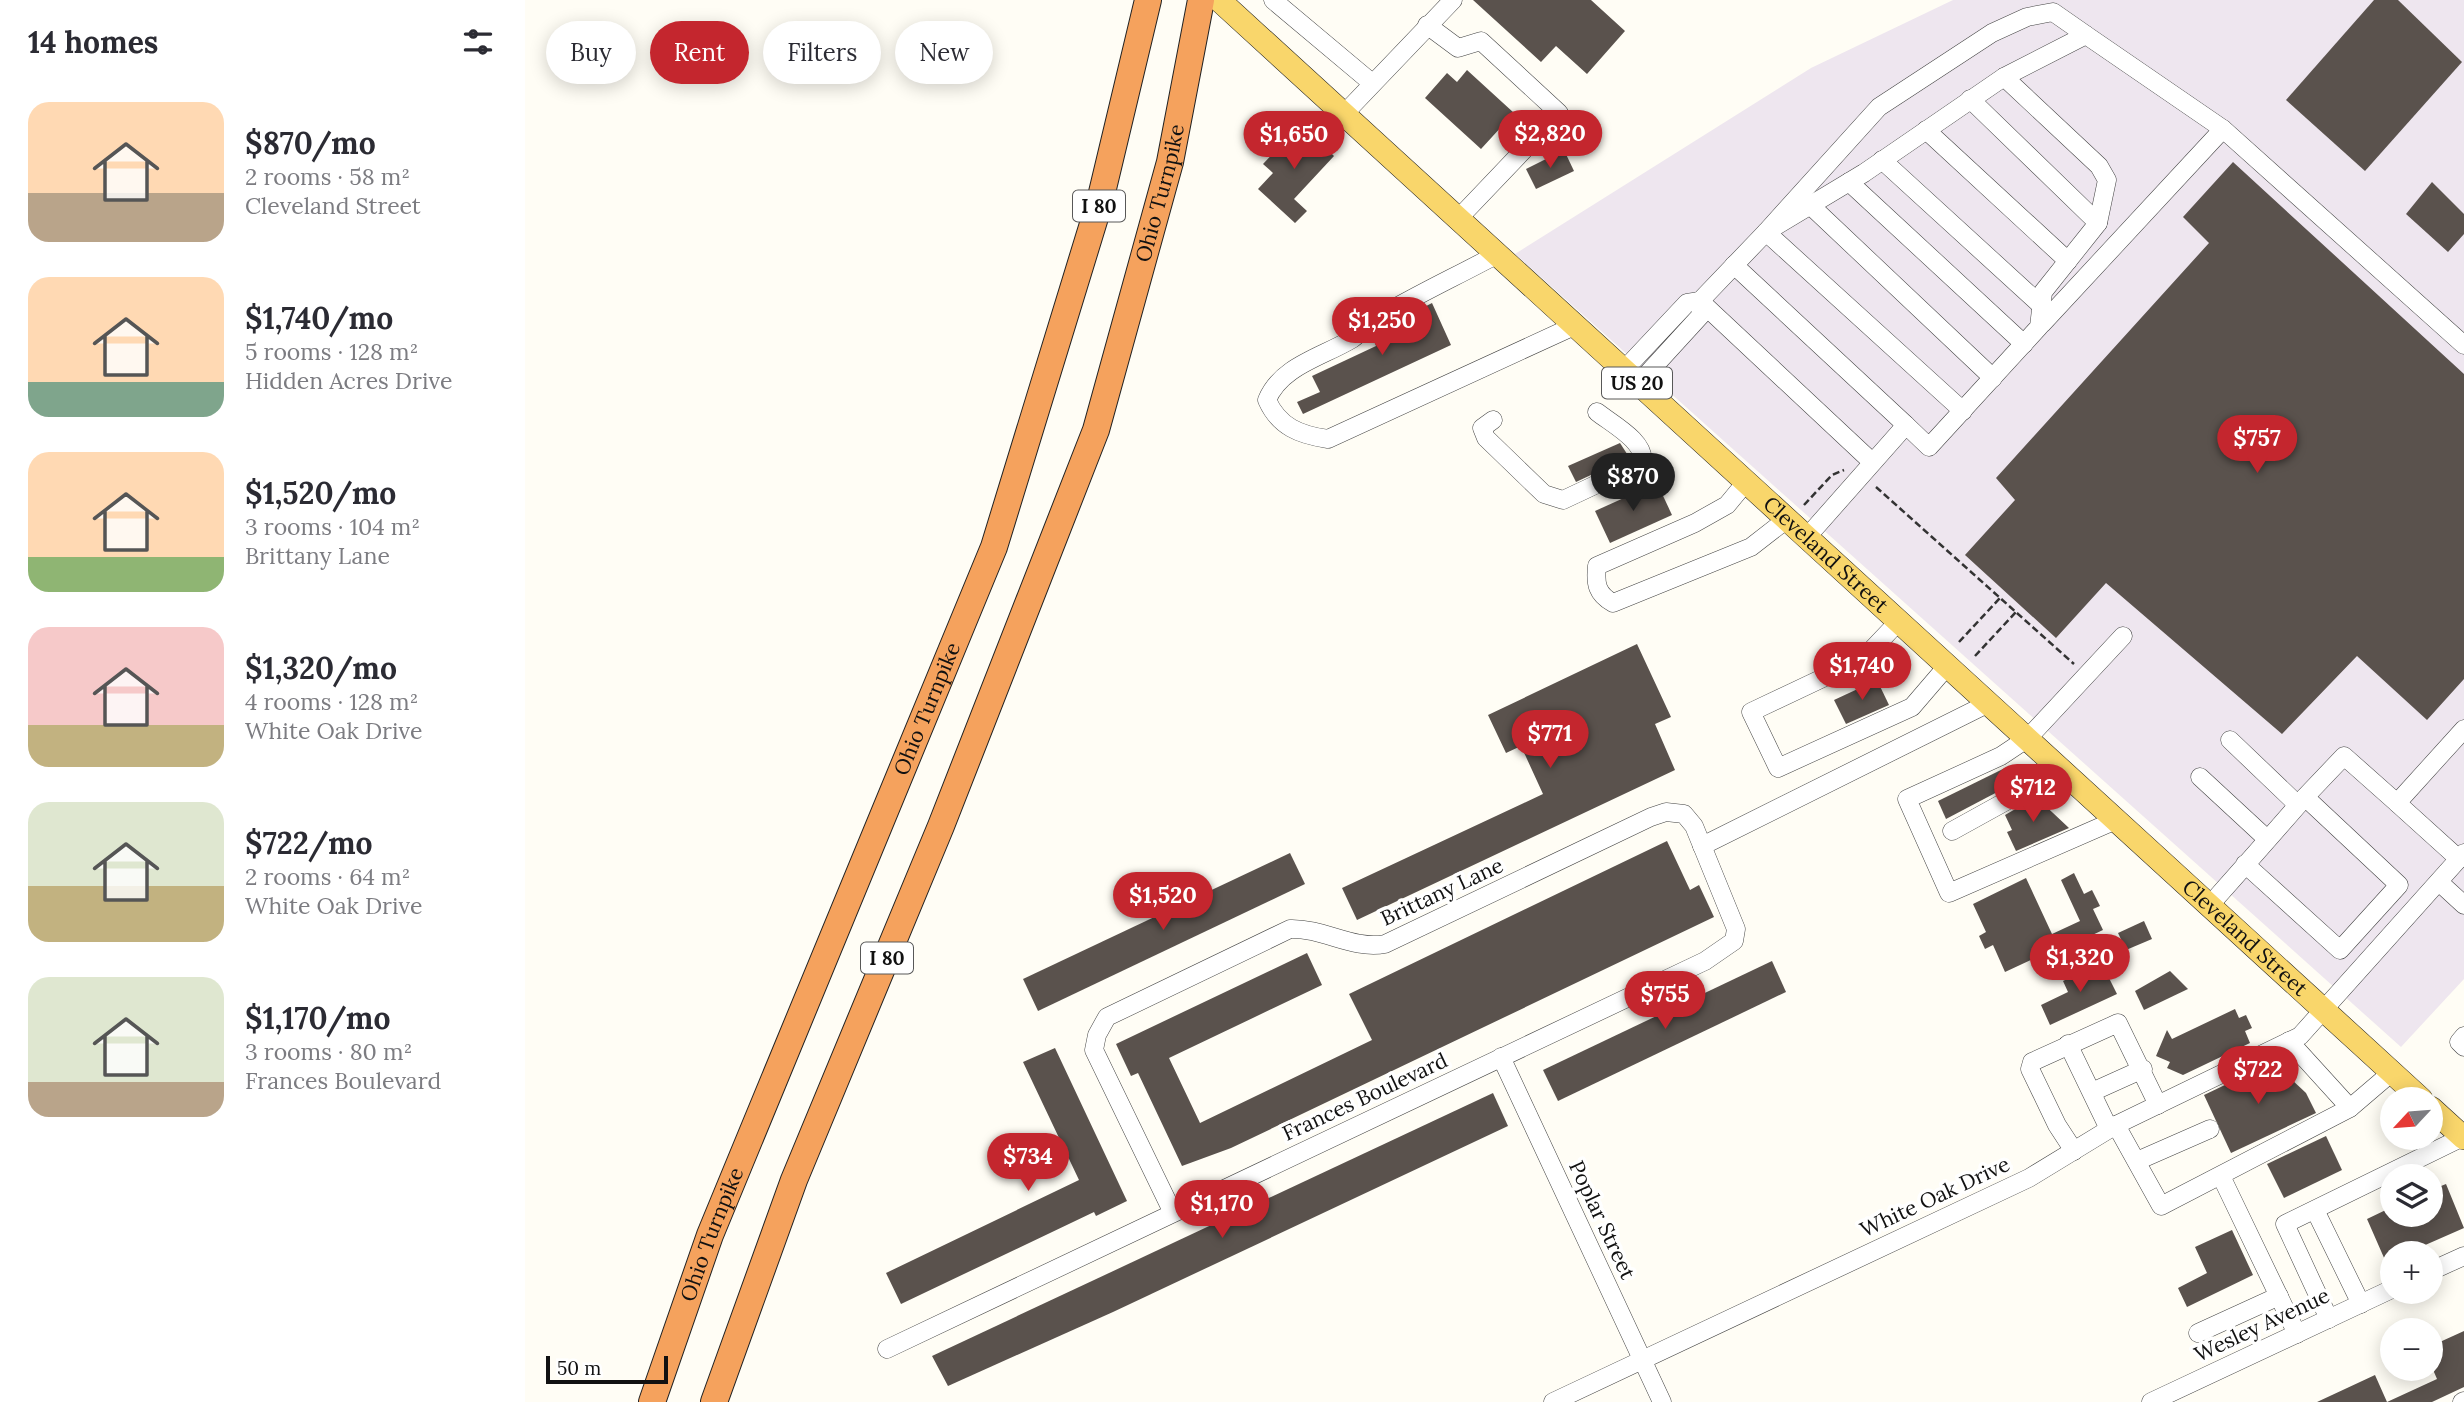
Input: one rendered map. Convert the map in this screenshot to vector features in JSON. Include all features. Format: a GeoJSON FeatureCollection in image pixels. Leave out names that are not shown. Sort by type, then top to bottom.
{"type":"FeatureCollection","features":[{"type":"Feature","properties":{"kind":"highway","name":"Ohio Turnpike"},"geometry":{"type":"LineString","coordinates":[[714,1402],[794,1180],[941,826],[1065,516],[1096,430],[1170,162],[1201,0]]}},
{"type":"Feature","properties":{"kind":"highway","name":"Ohio Turnpike"},"geometry":{"type":"LineString","coordinates":[[652,1402],[710,1235],[994,547],[1100,201],[1146,10]]}},
{"type":"Feature","properties":{"kind":"main road","name":"US 20"},"geometry":{"type":"LineString","coordinates":[[1219,0],[1457,220]]}},
{"type":"Feature","properties":{"kind":"main road","name":"Cleveland Street"},"geometry":{"type":"LineString","coordinates":[[1457,220],[1746,481],[1796,512],[1807,537],[2408,1087]]}},
{"type":"Feature","properties":{"kind":"main road"},"geometry":{"type":"LineString","coordinates":[[2443,1119],[2464,1138]]}},
{"type":"Feature","properties":{"kind":"street"},"geometry":{"type":"LineString","coordinates":[[1273,0],[1372,83]]}},
{"type":"Feature","properties":{"kind":"street"},"geometry":{"type":"LineString","coordinates":[[1344,114],[1453,0]]}},
{"type":"Feature","properties":{"kind":"street"},"geometry":{"type":"LineString","coordinates":[[1700,301],[1879,107],[1954,57],[2027,17],[2053,12],[2223,129],[2464,345]]}},
{"type":"Feature","properties":{"kind":"street"},"geometry":{"type":"LineString","coordinates":[[1427,25],[1458,48],[1481,41],[1559,113],[1457,220]]}},
{"type":"Feature","properties":{"kind":"street"},"geometry":{"type":"LineString","coordinates":[[1766,232],[1849,182],[2004,77],[2086,35]]}},
{"type":"Feature","properties":{"kind":"street"},"geometry":{"type":"LineString","coordinates":[[2004,77],[2099,166],[2107,180],[2098,223],[2043,292],[2044,308],[2039,327]]}},
{"type":"Feature","properties":{"kind":"street"},"geometry":{"type":"LineString","coordinates":[[1970,99],[2098,223]]}},
{"type":"Feature","properties":{"kind":"street"},"geometry":{"type":"LineString","coordinates":[[1734,265],[1929,447],[2223,129]]}},
{"type":"Feature","properties":{"kind":"street"},"geometry":{"type":"LineString","coordinates":[[1926,130],[2068,261]]}},
{"type":"Feature","properties":{"kind":"street"},"geometry":{"type":"LineString","coordinates":[[1882,160],[2044,308]]}},
{"type":"Feature","properties":{"kind":"street"},"geometry":{"type":"LineString","coordinates":[[1849,182],[2024,344]]}},
{"type":"Feature","properties":{"kind":"street"},"geometry":{"type":"LineString","coordinates":[[1810,205],[1993,378]]}},
{"type":"Feature","properties":{"kind":"street"},"geometry":{"type":"LineString","coordinates":[[1766,232],[1963,411]]}},
{"type":"Feature","properties":{"kind":"street"},"geometry":{"type":"LineString","coordinates":[[1496,255],[1399,306],[1369,323],[1356,337],[1288,372],[1273,385],[1267,400],[1276,419],[1304,435],[1328,439],[1358,429],[1574,326]]}},
{"type":"Feature","properties":{"kind":"street"},"geometry":{"type":"LineString","coordinates":[[1631,377],[1702,314],[1700,301]]}},
{"type":"Feature","properties":{"kind":"street"},"geometry":{"type":"LineString","coordinates":[[1700,301],[1872,462]]}},
{"type":"Feature","properties":{"kind":"street"},"geometry":{"type":"LineString","coordinates":[[1493,420],[1482,428],[1486,438],[1544,494],[1557,500],[1570,497],[1642,463],[1643,454],[1636,443],[1597,412]]}},
{"type":"Feature","properties":{"kind":"street"},"geometry":{"type":"LineString","coordinates":[[1807,537],[1906,425]]}},
{"type":"Feature","properties":{"kind":"street"},"geometry":{"type":"LineString","coordinates":[[1746,481],[1727,505],[1695,523],[1597,566],[1595,583],[1604,598],[1613,603],[1751,547],[1796,512]]}},
{"type":"Feature","properties":{"kind":"street"},"geometry":{"type":"LineString","coordinates":[[1899,621],[1863,659],[1751,712],[1778,768],[1912,707],[1948,665]]}},
{"type":"Feature","properties":{"kind":"street"},"geometry":{"type":"LineString","coordinates":[[2116,820],[1949,893],[1907,799],[2001,756],[2028,738],[2123,636]]}},
{"type":"Feature","properties":{"kind":"street"},"geometry":{"type":"LineString","coordinates":[[1702,846],[1989,703]]}},
{"type":"Feature","properties":{"kind":"street"},"geometry":{"type":"LineString","coordinates":[[2397,803],[2464,729]]}},
{"type":"Feature","properties":{"kind":"street"},"geometry":{"type":"LineString","coordinates":[[2230,740],[2399,885],[2340,950],[2245,864]]}},
{"type":"Feature","properties":{"kind":"street"},"geometry":{"type":"LineString","coordinates":[[2209,906],[2344,756],[2461,856]]}},
{"type":"Feature","properties":{"kind":"street"},"geometry":{"type":"LineString","coordinates":[[1952,831],[2028,789],[2056,764]]}},
{"type":"Feature","properties":{"kind":"street"},"geometry":{"type":"LineString","coordinates":[[2200,777],[2267,839]]}},
{"type":"Feature","properties":{"kind":"street","name":"Brittany Lane"},"geometry":{"type":"LineString","coordinates":[[1173,1213],[1094,1050],[1097,1035],[1107,1017],[1290,929],[1323,932],[1366,948],[1399,940],[1651,817],[1666,812],[1684,814]]}},
{"type":"Feature","properties":{"kind":"street","name":"Frances Boulevard"},"geometry":{"type":"LineString","coordinates":[[887,1349],[1728,947],[1735,937],[1733,917],[1694,827],[1684,814]]}},
{"type":"Feature","properties":{"kind":"street","name":"White Oak Drive"},"geometry":{"type":"LineString","coordinates":[[1553,1402],[2029,1178],[2113,1127],[2300,1036],[2324,1013],[2461,856]]}},
{"type":"Feature","properties":{"kind":"street"},"geometry":{"type":"LineString","coordinates":[[2439,882],[2464,905]]}},
{"type":"Feature","properties":{"kind":"street"},"geometry":{"type":"LineString","coordinates":[[2372,914],[2394,933]]}},
{"type":"Feature","properties":{"kind":"street"},"geometry":{"type":"LineString","coordinates":[[2074,1150],[2057,1125],[2030,1069],[2032,1062],[2118,1023],[2158,1104]]}},
{"type":"Feature","properties":{"kind":"street"},"geometry":{"type":"LineString","coordinates":[[2464,1036],[2459,1042],[2464,1047]]}},
{"type":"Feature","properties":{"kind":"street"},"geometry":{"type":"LineString","coordinates":[[2289,1041],[2350,1108]]}},
{"type":"Feature","properties":{"kind":"street"},"geometry":{"type":"LineString","coordinates":[[2068,1044],[2092,1092],[2137,1161],[2161,1206],[2350,1108],[2392,1073]]}},
{"type":"Feature","properties":{"kind":"street","name":"Poplar Street"},"geometry":{"type":"LineString","coordinates":[[1501,1057],[1662,1402]]}},
{"type":"Feature","properties":{"kind":"street"},"geometry":{"type":"LineString","coordinates":[[2092,1092],[2143,1069]]}},
{"type":"Feature","properties":{"kind":"street"},"geometry":{"type":"LineString","coordinates":[[2137,1161],[2210,1129]]}},
{"type":"Feature","properties":{"kind":"street"},"geometry":{"type":"LineString","coordinates":[[2329,1319],[2285,1224],[2464,1138]]}},
{"type":"Feature","properties":{"kind":"street"},"geometry":{"type":"LineString","coordinates":[[2221,1176],[2297,1334]]}},
{"type":"Feature","properties":{"kind":"street"},"geometry":{"type":"LineString","coordinates":[[2315,1210],[2361,1304]]}},
{"type":"Feature","properties":{"kind":"street"},"geometry":{"type":"LineString","coordinates":[[2443,1266],[2464,1256]]}},
{"type":"Feature","properties":{"kind":"street","name":"Wesley Avenue"},"geometry":{"type":"LineString","coordinates":[[2151,1402],[2380,1295]]}},
{"type":"Feature","properties":{"kind":"street"},"geometry":{"type":"LineString","coordinates":[[2198,1333],[2279,1296]]}},
{"type":"Feature","properties":{"kind":"path"},"geometry":{"type":"LineString","coordinates":[[1796,512],[1832,475],[1844,470],[1851,472]]}},
{"type":"Feature","properties":{"kind":"path"},"geometry":{"type":"LineString","coordinates":[[1873,485],[2078,666]]}},
{"type":"Feature","properties":{"kind":"path"},"geometry":{"type":"LineString","coordinates":[[1959,642],[2000,598]]}},
{"type":"Feature","properties":{"kind":"path"},"geometry":{"type":"LineString","coordinates":[[1975,656],[2016,612]]}},
{"type":"Feature","properties":{"kind":"shaded area"},"geometry":{"type":"Polygon","coordinates":[[[1953,0],[2464,0],[2464,979],[2401,1047],[1515,254],[1811,68],[1953,0]]]}},
{"type":"Feature","properties":{"kind":"building"},"geometry":{"type":"Polygon","coordinates":[[[1473,0],[1591,0],[1625,31],[1587,74],[1556,46],[1541,62],[1473,0]]]}},
{"type":"Feature","properties":{"kind":"building"},"geometry":{"type":"Polygon","coordinates":[[[2374,0],[2398,0],[2462,62],[2365,171],[2286,100],[2374,0]]]}},
{"type":"Feature","properties":{"kind":"building"},"geometry":{"type":"Polygon","coordinates":[[[1467,70],[1514,113],[1481,149],[1425,98],[1447,73],[1457,82],[1467,70]]]}},
{"type":"Feature","properties":{"kind":"building"},"geometry":{"type":"Polygon","coordinates":[[[1301,124],[1334,156],[1294,199],[1307,211],[1295,223],[1258,189],[1273,173],[1263,164],[1301,124]]]}},
{"type":"Feature","properties":{"kind":"building"},"geometry":{"type":"Polygon","coordinates":[[[1564,150],[1574,171],[1536,189],[1526,169],[1564,150]]]}},
{"type":"Feature","properties":{"kind":"building"},"geometry":{"type":"Polygon","coordinates":[[[2233,162],[2464,374],[2464,679],[2427,720],[2357,656],[2282,734],[2106,583],[2056,638],[1965,555],[2015,500],[1996,478],[2209,243],[2183,217],[2233,162]]]}},
{"type":"Feature","properties":{"kind":"building"},"geometry":{"type":"Polygon","coordinates":[[[2432,182],[2464,214],[2464,234],[2448,252],[2406,214],[2432,182]]]}},
{"type":"Feature","properties":{"kind":"building"},"geometry":{"type":"Polygon","coordinates":[[[1432,303],[1451,345],[1303,414],[1297,402],[1320,392],[1312,376],[1376,346],[1372,336],[1376,332],[1432,303]]]}},
{"type":"Feature","properties":{"kind":"building"},"geometry":{"type":"Polygon","coordinates":[[[1620,443],[1629,457],[1576,482],[1568,466],[1620,443]]]}},
{"type":"Feature","properties":{"kind":"building"},"geometry":{"type":"Polygon","coordinates":[[[1657,483],[1672,515],[1610,543],[1595,511],[1657,483]]]}},
{"type":"Feature","properties":{"kind":"building"},"geometry":{"type":"Polygon","coordinates":[[[1637,644],[1671,717],[1655,724],[1675,770],[1357,920],[1342,888],[1543,794],[1521,746],[1506,753],[1488,715],[1637,644]]]}},
{"type":"Feature","properties":{"kind":"building"},"geometry":{"type":"Polygon","coordinates":[[[1877,680],[1889,705],[1846,724],[1834,700],[1877,680]]]}},
{"type":"Feature","properties":{"kind":"building"},"geometry":{"type":"Polygon","coordinates":[[[2007,767],[2022,779],[1946,819],[1938,801],[2007,767]]]}},
{"type":"Feature","properties":{"kind":"building"},"geometry":{"type":"Polygon","coordinates":[[[2036,797],[2069,828],[2016,851],[2007,832],[2012,830],[2005,815],[2036,797]]]}},
{"type":"Feature","properties":{"kind":"building"},"geometry":{"type":"Polygon","coordinates":[[[1667,841],[1690,890],[1699,885],[1714,917],[1231,1148],[1182,1166],[1138,1073],[1131,1076],[1116,1044],[1307,953],[1322,985],[1169,1058],[1200,1123],[1372,1040],[1349,994],[1667,841]]]}},
{"type":"Feature","properties":{"kind":"building"},"geometry":{"type":"Polygon","coordinates":[[[1290,853],[1305,884],[1038,1011],[1023,979],[1290,853]]]}},
{"type":"Feature","properties":{"kind":"building"},"geometry":{"type":"Polygon","coordinates":[[[2074,873],[2084,894],[2092,890],[2100,906],[2093,909],[2103,930],[2088,937],[2086,934],[2005,972],[1993,945],[1985,949],[1979,936],[1986,932],[1973,904],[2026,878],[2052,934],[2080,921],[2061,880],[2074,873]]]}},
{"type":"Feature","properties":{"kind":"building"},"geometry":{"type":"Polygon","coordinates":[[[2144,921],[2152,939],[2126,950],[2118,933],[2144,921]]]}},
{"type":"Feature","properties":{"kind":"building"},"geometry":{"type":"Polygon","coordinates":[[[1772,961],[1786,992],[1558,1101],[1543,1070],[1772,961]]]}},
{"type":"Feature","properties":{"kind":"building"},"geometry":{"type":"Polygon","coordinates":[[[2101,962],[2117,994],[2050,1025],[2041,1005],[2068,992],[2063,981],[2101,962]]]}},
{"type":"Feature","properties":{"kind":"building"},"geometry":{"type":"Polygon","coordinates":[[[2170,971],[2188,989],[2144,1010],[2135,991],[2170,971]]]}},
{"type":"Feature","properties":{"kind":"building"},"geometry":{"type":"Polygon","coordinates":[[[2235,1009],[2239,1018],[2246,1015],[2252,1028],[2245,1031],[2250,1043],[2183,1075],[2167,1068],[2170,1062],[2156,1056],[2167,1030],[2172,1039],[2235,1009]]]}},
{"type":"Feature","properties":{"kind":"building"},"geometry":{"type":"Polygon","coordinates":[[[1055,1048],[1127,1201],[1096,1216],[1094,1212],[901,1304],[886,1273],[1079,1180],[1023,1062],[1055,1048]]]}},
{"type":"Feature","properties":{"kind":"building"},"geometry":{"type":"Polygon","coordinates":[[[2273,1062],[2306,1093],[2316,1113],[2231,1153],[2204,1095],[2273,1062]]]}},
{"type":"Feature","properties":{"kind":"building"},"geometry":{"type":"Polygon","coordinates":[[[1493,1093],[1508,1126],[1113,1312],[948,1386],[932,1356],[1493,1093]]]}},
{"type":"Feature","properties":{"kind":"building"},"geometry":{"type":"Polygon","coordinates":[[[2326,1136],[2342,1170],[2284,1198],[2267,1164],[2326,1136]]]}},
{"type":"Feature","properties":{"kind":"building"},"geometry":{"type":"Polygon","coordinates":[[[2446,1184],[2464,1228],[2434,1241],[2380,1241],[2380,1249],[2367,1219],[2380,1213],[2380,1227],[2443,1227],[2443,1185],[2446,1184]]]}},
{"type":"Feature","properties":{"kind":"building"},"geometry":{"type":"Polygon","coordinates":[[[2232,1230],[2253,1275],[2187,1307],[2178,1288],[2207,1273],[2195,1247],[2232,1230]]]}},
{"type":"Feature","properties":{"kind":"building"},"geometry":{"type":"Polygon","coordinates":[[[2464,1331],[2464,1387],[2432,1402],[2387,1402],[2433,1381],[2443,1381],[2443,1341],[2464,1331]]]}},
{"type":"Feature","properties":{"kind":"building"},"geometry":{"type":"Polygon","coordinates":[[[2375,1375],[2387,1402],[2317,1402],[2375,1375]]]}}]}
